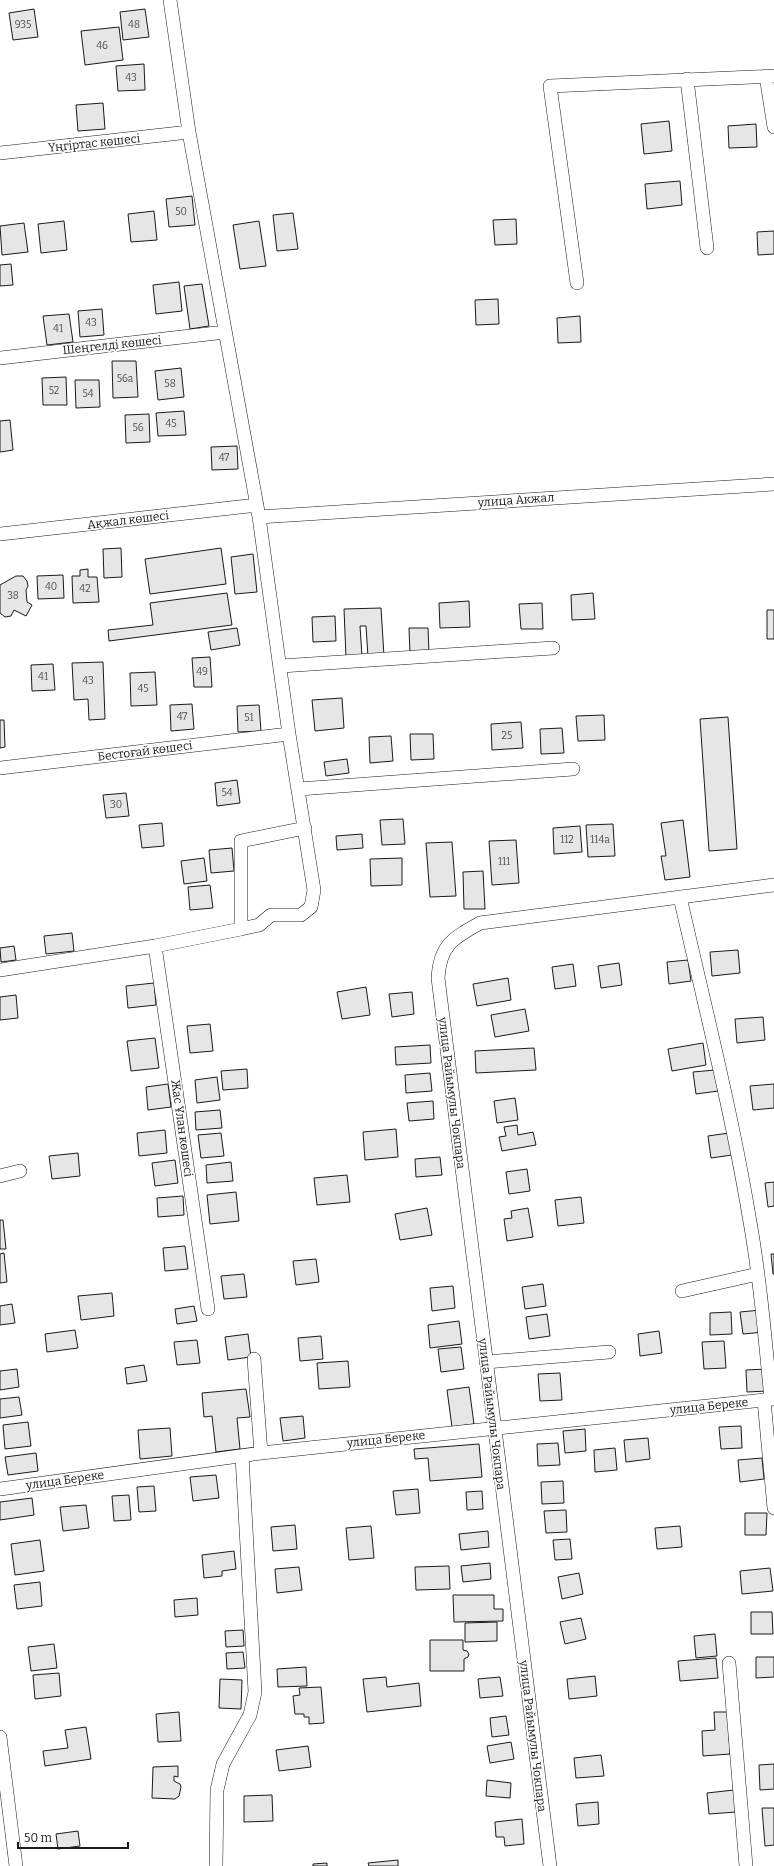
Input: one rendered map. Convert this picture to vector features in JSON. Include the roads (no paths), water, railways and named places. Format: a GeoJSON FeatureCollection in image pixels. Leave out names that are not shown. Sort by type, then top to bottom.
{"type":"FeatureCollection","features":[{"type":"Feature","properties":{"kind":"street"},"geometry":{"type":"LineString","coordinates":[[0,970],[155,946],[241,929],[259,925],[271,915],[302,915],[311,907],[314,890],[289,734],[281,666],[258,511],[189,132],[170,0]]}},
{"type":"Feature","properties":{"kind":"street"},"geometry":{"type":"LineString","coordinates":[[578,283],[550,86],[770,76],[774,126]]}},
{"type":"Feature","properties":{"kind":"street"},"geometry":{"type":"LineString","coordinates":[[687,79],[707,248]]}},
{"type":"Feature","properties":{"kind":"street","name":"Үңгіртас көшесі"},"geometry":{"type":"LineString","coordinates":[[0,153],[189,132]]}},
{"type":"Feature","properties":{"kind":"street","name":"Шеңгелді көшесі"},"geometry":{"type":"LineString","coordinates":[[0,358],[225,332]]}},
{"type":"Feature","properties":{"kind":"street","name":"улица Акжал"},"geometry":{"type":"LineString","coordinates":[[258,511],[774,484]]}},
{"type":"Feature","properties":{"kind":"street","name":"Ақжал көшесі"},"geometry":{"type":"LineString","coordinates":[[0,534],[258,511]]}},
{"type":"Feature","properties":{"kind":"street"},"geometry":{"type":"LineString","coordinates":[[281,666],[553,648]]}},
{"type":"Feature","properties":{"kind":"street","name":"Бестоғай көшесі"},"geometry":{"type":"LineString","coordinates":[[0,768],[289,734]]}},
{"type":"Feature","properties":{"kind":"street"},"geometry":{"type":"LineString","coordinates":[[299,789],[573,769]]}},
{"type":"Feature","properties":{"kind":"street"},"geometry":{"type":"LineString","coordinates":[[241,929],[241,841],[305,828]]}},
{"type":"Feature","properties":{"kind":"street"},"geometry":{"type":"LineString","coordinates":[[774,885],[680,898],[731,1124],[749,1215],[758,1274],[770,1399],[774,1508]]}},
{"type":"Feature","properties":{"kind":"street","name":"улица Райымулы Чокпара"},"geometry":{"type":"LineString","coordinates":[[550,1866],[438,978],[439,962],[448,945],[459,934],[480,924],[680,898]]}},
{"type":"Feature","properties":{"kind":"street","name":"Жас Ұлан көшесі"},"geometry":{"type":"LineString","coordinates":[[155,946],[208,1309]]}},
{"type":"Feature","properties":{"kind":"street"},"geometry":{"type":"LineString","coordinates":[[0,1176],[20,1171]]}},
{"type":"Feature","properties":{"kind":"street"},"geometry":{"type":"LineString","coordinates":[[682,1291],[758,1274]]}},
{"type":"Feature","properties":{"kind":"street"},"geometry":{"type":"LineString","coordinates":[[486,1362],[609,1352]]}},
{"type":"Feature","properties":{"kind":"street"},"geometry":{"type":"LineString","coordinates":[[254,1359],[261,1453]]}},
{"type":"Feature","properties":{"kind":"street","name":"улица Береке"},"geometry":{"type":"LineString","coordinates":[[0,1489],[261,1453],[770,1399]]}},
{"type":"Feature","properties":{"kind":"street"},"geometry":{"type":"LineString","coordinates":[[216,1866],[217,1790],[222,1764],[250,1715],[255,1692],[242,1456]]}},
{"type":"Feature","properties":{"kind":"street"},"geometry":{"type":"LineString","coordinates":[[729,1663],[746,1866]]}},
{"type":"Feature","properties":{"kind":"street"},"geometry":{"type":"LineString","coordinates":[[0,1737],[16,1866]]}}]}
